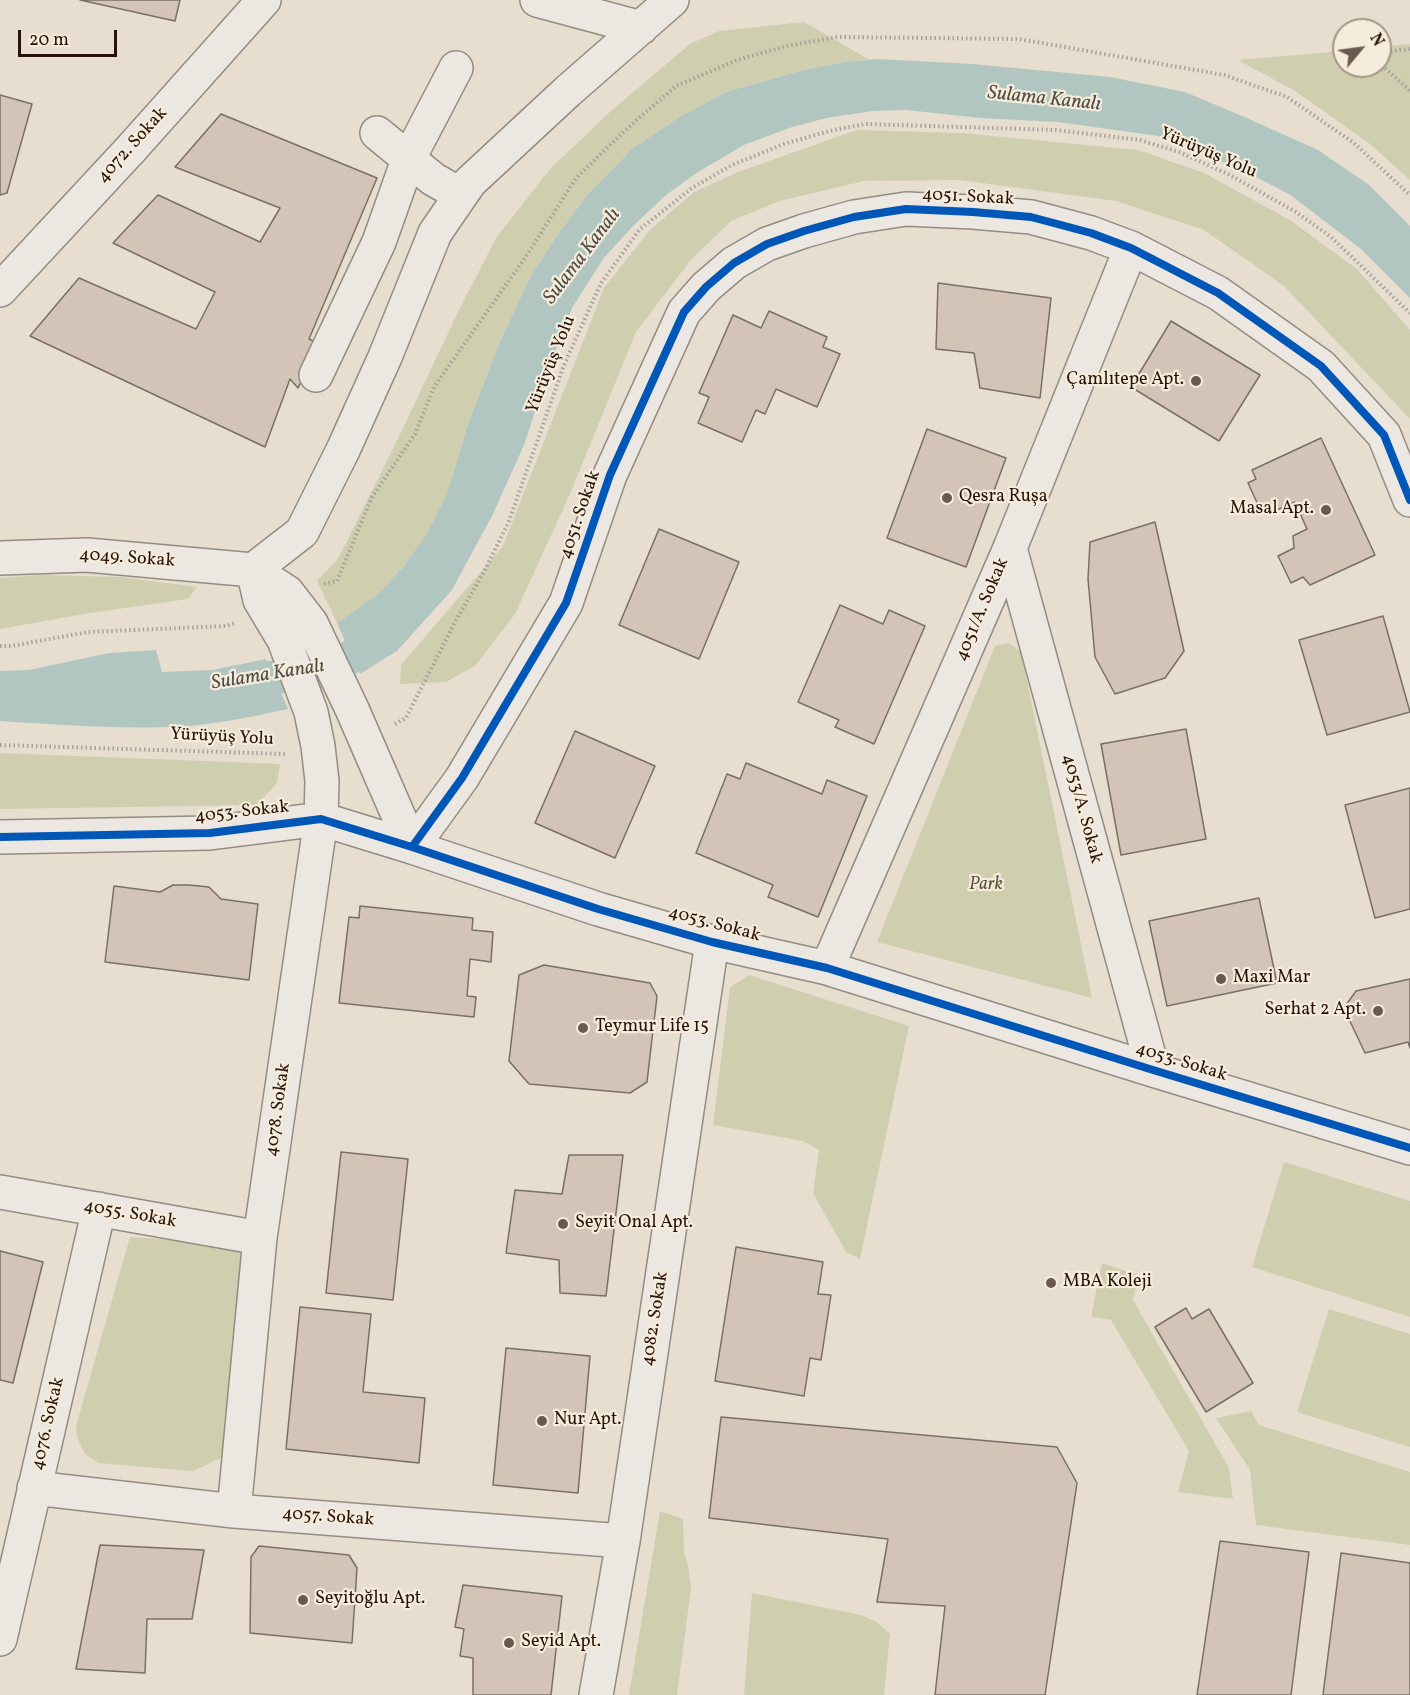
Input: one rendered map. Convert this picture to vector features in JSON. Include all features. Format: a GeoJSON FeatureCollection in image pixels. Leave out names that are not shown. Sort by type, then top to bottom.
{"type":"FeatureCollection","features":[{"type":"Feature","properties":{"kind":"street","name":"4072. Sokak"},"geometry":{"type":"LineString","coordinates":[[7,274],[264,0]]}},
{"type":"Feature","properties":{"kind":"street"},"geometry":{"type":"LineString","coordinates":[[537,0],[641,28]]}},
{"type":"Feature","properties":{"kind":"street"},"geometry":{"type":"LineString","coordinates":[[412,847],[311,623],[277,601],[253,570],[302,532],[344,450],[385,357],[435,233],[470,182],[551,106],[672,0]]}},
{"type":"Feature","properties":{"kind":"street"},"geometry":{"type":"LineString","coordinates":[[316,375],[379,242],[408,160],[456,68]]}},
{"type":"Feature","properties":{"kind":"street"},"geometry":{"type":"LineString","coordinates":[[377,133],[433,179],[461,195]]}},
{"type":"Feature","properties":{"kind":"street","name":"4051. Sokak"},"geometry":{"type":"LineString","coordinates":[[412,847],[462,778],[566,603],[610,475],[684,312],[706,287],[734,263],[767,244],[804,231],[854,217],[906,209],[1030,217],[1091,233],[1131,248],[1218,293],[1321,366],[1384,435],[1410,500]]}},
{"type":"Feature","properties":{"kind":"street","name":"4051/A. Sokak"},"geometry":{"type":"LineString","coordinates":[[827,968],[1010,548],[1131,248]]}},
{"type":"Feature","properties":{"kind":"street","name":"4053/A. Sokak"},"geometry":{"type":"LineString","coordinates":[[1010,548],[1153,1070]]}},
{"type":"Feature","properties":{"kind":"street","name":"4049. Sokak"},"geometry":{"type":"LineString","coordinates":[[0,558],[87,555],[253,570]]}},
{"type":"Feature","properties":{"kind":"street","name":"4078. Sokak"},"geometry":{"type":"LineString","coordinates":[[234,1510],[260,1238],[321,819],[322,781],[318,746],[311,712],[284,640],[277,601]]}},
{"type":"Feature","properties":{"kind":"street","name":"4053. Sokak"},"geometry":{"type":"LineString","coordinates":[[0,837],[210,833],[321,819],[598,909],[712,942],[827,968],[1410,1148]]}},
{"type":"Feature","properties":{"kind":"street","name":"4082. Sokak"},"geometry":{"type":"LineString","coordinates":[[596,1695],[623,1541],[712,942]]}},
{"type":"Feature","properties":{"kind":"street","name":"4055. Sokak"},"geometry":{"type":"LineString","coordinates":[[0,1192],[260,1238]]}},
{"type":"Feature","properties":{"kind":"street","name":"4076. Sokak"},"geometry":{"type":"LineString","coordinates":[[0,1638],[99,1209]]}},
{"type":"Feature","properties":{"kind":"street","name":"4057. Sokak"},"geometry":{"type":"LineString","coordinates":[[34,1488],[234,1510],[623,1541]]}},
{"type":"Feature","properties":{"kind":"path"},"geometry":{"type":"LineString","coordinates":[[0,646],[88,632],[226,627],[277,601],[336,581],[372,496],[415,434],[434,387],[527,255],[576,178],[676,86],[737,60],[787,46],[837,38],[1019,39],[1224,75],[1287,98],[1354,143],[1410,195]]}},
{"type":"Feature","properties":{"kind":"path"},"geometry":{"type":"LineString","coordinates":[[1410,50],[1396,50],[1386,54],[1382,60],[1383,66],[1410,91]]}},
{"type":"Feature","properties":{"kind":"green space"},"geometry":{"type":"Polygon","coordinates":[[[804,22],[870,60],[804,70],[726,92],[683,115],[633,148],[588,194],[558,234],[529,279],[499,344],[467,427],[447,494],[426,535],[403,567],[378,594],[337,623],[317,581],[338,559],[496,238],[550,169],[612,110],[690,44],[719,31],[804,22]]]}},
{"type":"Feature","properties":{"kind":"green space"},"geometry":{"type":"Polygon","coordinates":[[[1410,44],[1410,180],[1370,144],[1295,91],[1238,60],[1332,52],[1332,78],[1392,78],[1392,46],[1410,44]]]}},
{"type":"Feature","properties":{"kind":"green space"},"geometry":{"type":"Polygon","coordinates":[[[857,130],[961,133],[1138,150],[1204,173],[1290,220],[1357,269],[1410,330],[1410,419],[1284,286],[1204,230],[1116,201],[960,180],[864,181],[780,201],[731,221],[690,261],[636,332],[570,494],[515,614],[476,665],[446,682],[400,684],[401,665],[503,546],[604,288],[650,230],[694,192],[738,172],[857,130]]]}},
{"type":"Feature","properties":{"kind":"green space"},"geometry":{"type":"Polygon","coordinates":[[[39,575],[120,577],[197,587],[188,599],[0,629],[0,578],[39,575]]]}},
{"type":"Feature","properties":{"kind":"green space","name":"Park"},"geometry":{"type":"Polygon","coordinates":[[[1009,643],[1021,652],[1092,998],[877,942],[995,646],[1009,643]]]}},
{"type":"Feature","properties":{"kind":"green space"},"geometry":{"type":"Polygon","coordinates":[[[0,753],[280,764],[277,783],[257,805],[0,809],[0,753]]]}},
{"type":"Feature","properties":{"kind":"green space"},"geometry":{"type":"Polygon","coordinates":[[[749,975],[909,1026],[860,1259],[846,1252],[813,1193],[819,1150],[803,1141],[713,1125],[730,987],[749,975]]]}},
{"type":"Feature","properties":{"kind":"green space"},"geometry":{"type":"Polygon","coordinates":[[[1284,1162],[1410,1201],[1410,1317],[1252,1267],[1284,1162]]]}},
{"type":"Feature","properties":{"kind":"green space"},"geometry":{"type":"Polygon","coordinates":[[[130,1237],[230,1244],[241,1254],[247,1269],[223,1457],[193,1471],[99,1463],[85,1454],[78,1440],[76,1426],[130,1237]]]}},
{"type":"Feature","properties":{"kind":"green space"},"geometry":{"type":"Polygon","coordinates":[[[1102,1263],[1138,1275],[1133,1300],[1229,1468],[1233,1499],[1178,1492],[1189,1451],[1111,1320],[1091,1317],[1102,1263]]]}},
{"type":"Feature","properties":{"kind":"green space"},"geometry":{"type":"Polygon","coordinates":[[[1329,1309],[1410,1334],[1410,1447],[1297,1412],[1329,1309]]]}},
{"type":"Feature","properties":{"kind":"green space"},"geometry":{"type":"Polygon","coordinates":[[[1251,1411],[1259,1425],[1410,1472],[1410,1545],[1256,1525],[1250,1470],[1216,1418],[1251,1411]]]}},
{"type":"Feature","properties":{"kind":"green space"},"geometry":{"type":"Polygon","coordinates":[[[660,1511],[683,1519],[684,1551],[691,1587],[677,1695],[629,1695],[660,1511]]]}},
{"type":"Feature","properties":{"kind":"green space"},"geometry":{"type":"Polygon","coordinates":[[[752,1593],[861,1615],[877,1622],[890,1634],[884,1695],[744,1695],[752,1593]]]}},
{"type":"Feature","properties":{"kind":"water"},"geometry":{"type":"Polygon","coordinates":[[[877,59],[973,64],[1110,77],[1185,92],[1247,118],[1318,150],[1368,184],[1410,226],[1410,298],[1361,249],[1289,194],[1244,171],[1158,136],[1058,122],[980,118],[906,110],[873,111],[826,118],[789,128],[744,145],[698,172],[666,195],[603,259],[572,308],[551,362],[524,445],[493,514],[452,590],[397,651],[360,674],[337,623],[378,594],[403,567],[426,535],[447,494],[467,427],[499,344],[529,279],[558,234],[588,194],[633,148],[683,115],[726,92],[804,70],[845,62],[877,59]]]}},
{"type":"Feature","properties":{"kind":"water"},"geometry":{"type":"Polygon","coordinates":[[[156,650],[162,672],[213,670],[266,659],[288,709],[214,723],[165,727],[0,721],[0,671],[29,670],[109,653],[156,650]]]}},
{"type":"Feature","properties":{"kind":"building"},"geometry":{"type":"Polygon","coordinates":[[[80,0],[180,0],[175,21],[80,0]]]}},
{"type":"Feature","properties":{"kind":"building"},"geometry":{"type":"Polygon","coordinates":[[[0,95],[32,104],[7,193],[0,195],[0,95]]]}},
{"type":"Feature","properties":{"kind":"building"},"geometry":{"type":"Polygon","coordinates":[[[221,114],[377,178],[309,339],[320,344],[298,388],[290,379],[265,447],[30,336],[79,278],[196,329],[215,292],[113,243],[158,195],[260,242],[280,208],[175,167],[221,114]]]}},
{"type":"Feature","properties":{"kind":"building"},"geometry":{"type":"Polygon","coordinates":[[[938,283],[1051,298],[1040,398],[980,388],[974,353],[936,349],[938,283]]]}},
{"type":"Feature","properties":{"kind":"building"},"geometry":{"type":"Polygon","coordinates":[[[769,311],[827,337],[823,347],[840,354],[817,407],[776,389],[765,414],[756,410],[742,442],[698,423],[709,397],[699,393],[733,315],[761,328],[769,311]]]}},
{"type":"Feature","properties":{"kind":"building","name":"Çamlıtepe Apt."},"geometry":{"type":"Polygon","coordinates":[[[1171,321],[1260,375],[1219,441],[1131,387],[1171,321]]]}},
{"type":"Feature","properties":{"kind":"building","name":"Qesra Ruşa"},"geometry":{"type":"Polygon","coordinates":[[[927,429],[1006,458],[966,567],[887,538],[927,429]]]}},
{"type":"Feature","properties":{"kind":"building","name":"Masal Apt."},"geometry":{"type":"Polygon","coordinates":[[[1321,438],[1375,555],[1310,585],[1303,577],[1291,583],[1278,556],[1294,548],[1293,536],[1307,529],[1295,502],[1270,513],[1266,504],[1259,507],[1248,483],[1256,479],[1252,470],[1321,438]]]}},
{"type":"Feature","properties":{"kind":"building"},"geometry":{"type":"Polygon","coordinates":[[[1155,522],[1184,651],[1165,678],[1115,694],[1095,657],[1088,579],[1090,542],[1155,522]]]}},
{"type":"Feature","properties":{"kind":"building"},"geometry":{"type":"Polygon","coordinates":[[[659,529],[739,562],[699,659],[619,625],[659,529]]]}},
{"type":"Feature","properties":{"kind":"building"},"geometry":{"type":"Polygon","coordinates":[[[840,605],[883,624],[889,610],[925,626],[874,744],[835,727],[839,720],[798,702],[840,605]]]}},
{"type":"Feature","properties":{"kind":"building"},"geometry":{"type":"Polygon","coordinates":[[[1383,616],[1410,712],[1327,735],[1299,640],[1383,616]]]}},
{"type":"Feature","properties":{"kind":"building"},"geometry":{"type":"Polygon","coordinates":[[[1186,729],[1206,839],[1121,855],[1101,744],[1186,729]]]}},
{"type":"Feature","properties":{"kind":"building"},"geometry":{"type":"Polygon","coordinates":[[[575,731],[655,766],[615,858],[535,823],[575,731]]]}},
{"type":"Feature","properties":{"kind":"building"},"geometry":{"type":"Polygon","coordinates":[[[746,763],[822,794],[827,780],[867,796],[818,917],[768,897],[773,885],[696,853],[727,774],[740,779],[746,763]]]}},
{"type":"Feature","properties":{"kind":"building"},"geometry":{"type":"Polygon","coordinates":[[[1410,788],[1410,909],[1375,918],[1345,805],[1410,788]]]}},
{"type":"Feature","properties":{"kind":"building"},"geometry":{"type":"Polygon","coordinates":[[[173,885],[209,887],[221,899],[258,904],[249,980],[105,962],[114,886],[160,892],[173,885]]]}},
{"type":"Feature","properties":{"kind":"building"},"geometry":{"type":"Polygon","coordinates":[[[1259,898],[1277,983],[1167,1006],[1149,921],[1259,898]]]}},
{"type":"Feature","properties":{"kind":"building"},"geometry":{"type":"Polygon","coordinates":[[[360,906],[473,918],[472,930],[493,932],[491,962],[470,959],[467,996],[476,997],[474,1017],[339,1003],[349,917],[359,918],[360,906]]]}},
{"type":"Feature","properties":{"kind":"building","name":"Teymur Life 15"},"geometry":{"type":"Polygon","coordinates":[[[544,965],[650,983],[657,996],[647,1082],[630,1093],[529,1084],[509,1061],[519,975],[544,965]]]}},
{"type":"Feature","properties":{"kind":"building","name":"Serhat 2 Apt."},"geometry":{"type":"Polygon","coordinates":[[[1410,979],[1410,1048],[1408,1042],[1365,1053],[1348,1017],[1346,1005],[1356,991],[1410,979]]]}},
{"type":"Feature","properties":{"kind":"building"},"geometry":{"type":"Polygon","coordinates":[[[341,1152],[408,1159],[393,1300],[326,1293],[341,1152]]]}},
{"type":"Feature","properties":{"kind":"building","name":"Seyit Onal Apt."},"geometry":{"type":"Polygon","coordinates":[[[569,1155],[623,1155],[606,1296],[560,1293],[559,1260],[506,1253],[515,1190],[562,1194],[569,1155]]]}},
{"type":"Feature","properties":{"kind":"building"},"geometry":{"type":"Polygon","coordinates":[[[736,1247],[823,1262],[818,1294],[831,1295],[821,1360],[810,1358],[804,1396],[715,1381],[736,1247]]]}},
{"type":"Feature","properties":{"kind":"building"},"geometry":{"type":"Polygon","coordinates":[[[0,1251],[43,1262],[13,1383],[0,1380],[0,1251]]]}},
{"type":"Feature","properties":{"kind":"building"},"geometry":{"type":"Polygon","coordinates":[[[300,1307],[371,1314],[363,1392],[425,1398],[419,1463],[286,1449],[300,1307]]]}},
{"type":"Feature","properties":{"kind":"building"},"geometry":{"type":"Polygon","coordinates":[[[1186,1308],[1192,1319],[1209,1309],[1253,1383],[1206,1412],[1155,1327],[1186,1308]]]}},
{"type":"Feature","properties":{"kind":"building","name":"Nur Apt."},"geometry":{"type":"Polygon","coordinates":[[[506,1348],[590,1356],[578,1493],[493,1485],[506,1348]]]}},
{"type":"Feature","properties":{"kind":"building"},"geometry":{"type":"Polygon","coordinates":[[[721,1417],[1057,1447],[1077,1483],[1045,1695],[935,1695],[945,1606],[877,1602],[888,1539],[709,1518],[721,1417]]]}},
{"type":"Feature","properties":{"kind":"building"},"geometry":{"type":"Polygon","coordinates":[[[1220,1541],[1309,1552],[1291,1695],[1197,1695],[1220,1541]]]}},
{"type":"Feature","properties":{"kind":"building"},"geometry":{"type":"Polygon","coordinates":[[[100,1545],[204,1550],[192,1619],[147,1619],[145,1673],[76,1669],[100,1545]]]}},
{"type":"Feature","properties":{"kind":"building","name":"Seyitoğlu Apt."},"geometry":{"type":"Polygon","coordinates":[[[259,1546],[349,1555],[357,1568],[352,1643],[250,1633],[251,1557],[259,1546]]]}},
{"type":"Feature","properties":{"kind":"building"},"geometry":{"type":"Polygon","coordinates":[[[1341,1553],[1410,1563],[1410,1695],[1323,1695],[1341,1553]]]}},
{"type":"Feature","properties":{"kind":"building","name":"Seyid Apt."},"geometry":{"type":"Polygon","coordinates":[[[463,1585],[562,1596],[551,1695],[473,1695],[473,1658],[460,1656],[464,1629],[455,1627],[463,1585]]]}},
{"type":"Feature","properties":{"kind":"waterway","name":"Sulama Kanalı"},"geometry":{"type":"LineString","coordinates":[[227,684],[328,670],[373,644],[390,628]]}},
{"type":"Feature","properties":{"kind":"cycle path"},"geometry":{"type":"LineString","coordinates":[[412,847],[462,778],[566,603],[610,475],[684,312],[706,287],[734,263],[767,244],[804,231],[854,217],[906,209],[973,212],[1031,217],[1091,233],[1131,248],[1218,293],[1321,366],[1384,435],[1410,500]]}},
{"type":"Feature","properties":{"kind":"cycle path"},"geometry":{"type":"LineString","coordinates":[[0,837],[210,833],[321,819],[598,909],[712,942],[827,968],[1410,1148]]}},
{"type":"Feature","properties":{"kind":"place","name":"Çamlıtepe Apt."},"geometry":{"type":"Point","coordinates":[1196,381]}},
{"type":"Feature","properties":{"kind":"place","name":"Qesra Ruşa"},"geometry":{"type":"Point","coordinates":[947,498]}},
{"type":"Feature","properties":{"kind":"place","name":"Masal Apt."},"geometry":{"type":"Point","coordinates":[1326,510]}},
{"type":"Feature","properties":{"kind":"place","name":"Maxi Mar"},"geometry":{"type":"Point","coordinates":[1221,979]}},
{"type":"Feature","properties":{"kind":"place","name":"Serhat 2 Apt."},"geometry":{"type":"Point","coordinates":[1378,1011]}},
{"type":"Feature","properties":{"kind":"place","name":"Teymur Life 15"},"geometry":{"type":"Point","coordinates":[583,1028]}},
{"type":"Feature","properties":{"kind":"place","name":"Seyit Onal Apt."},"geometry":{"type":"Point","coordinates":[563,1224]}},
{"type":"Feature","properties":{"kind":"place","name":"MBA Koleji"},"geometry":{"type":"Point","coordinates":[1051,1283]}},
{"type":"Feature","properties":{"kind":"place","name":"Nur Apt."},"geometry":{"type":"Point","coordinates":[542,1421]}},
{"type":"Feature","properties":{"kind":"place","name":"Seyitoğlu Apt."},"geometry":{"type":"Point","coordinates":[303,1600]}},
{"type":"Feature","properties":{"kind":"place","name":"Seyid Apt."},"geometry":{"type":"Point","coordinates":[509,1643]}}]}
